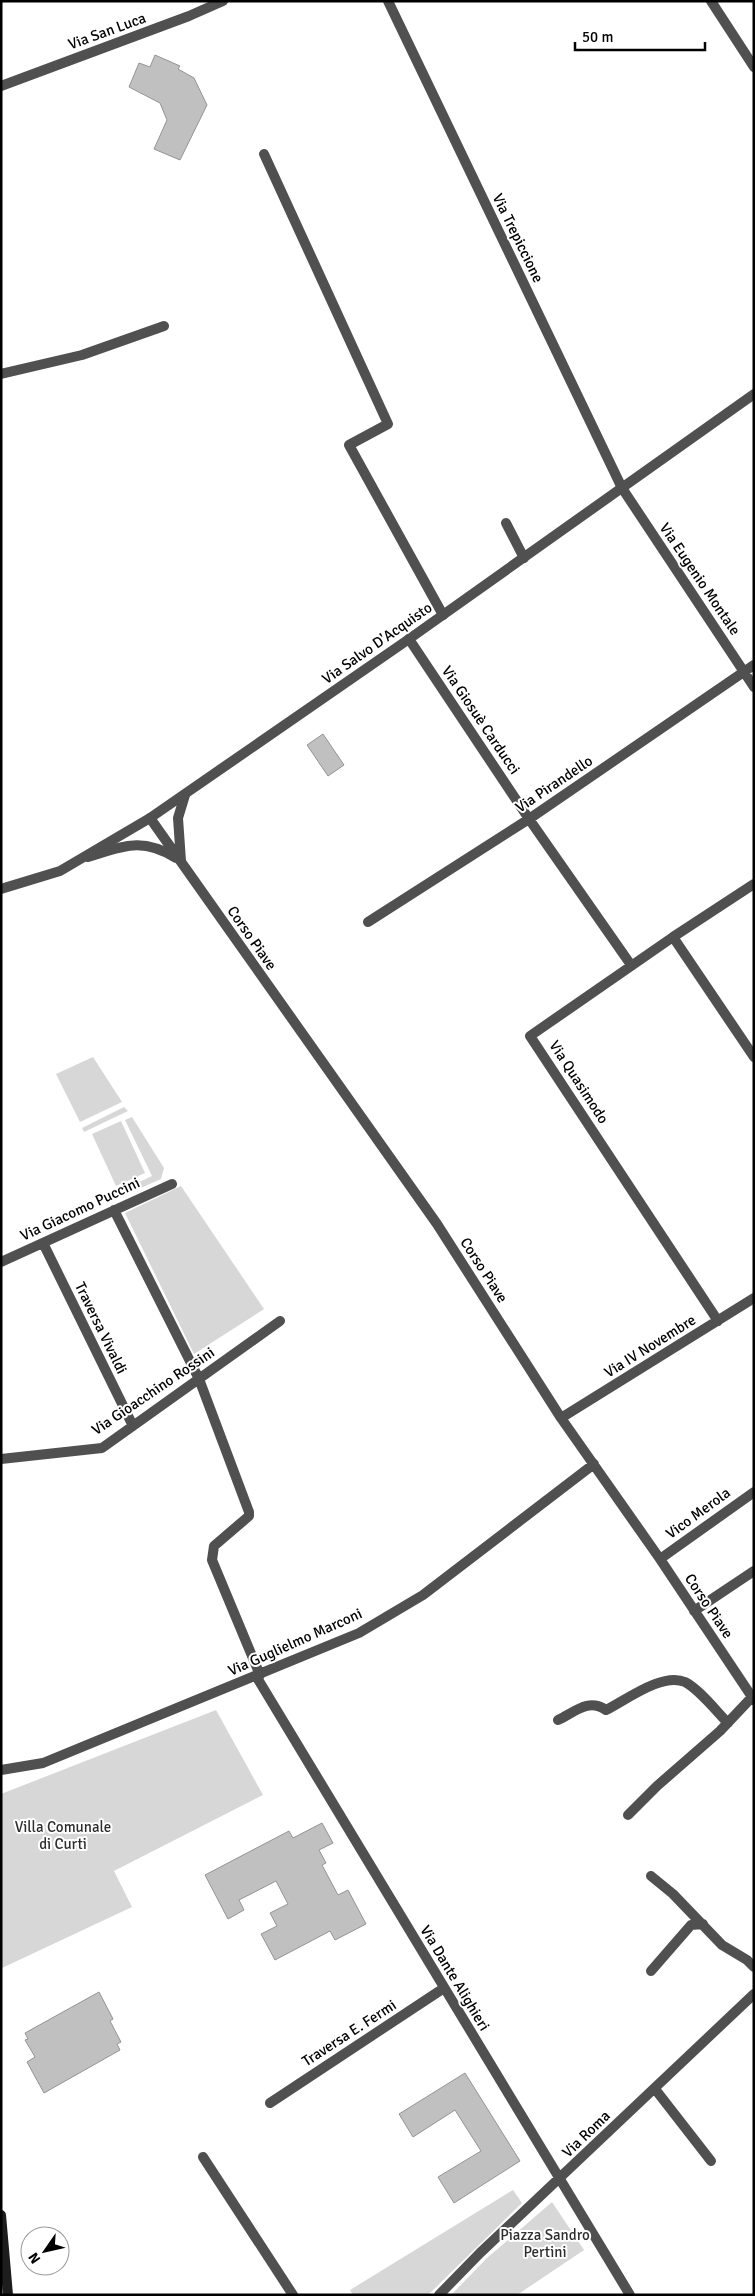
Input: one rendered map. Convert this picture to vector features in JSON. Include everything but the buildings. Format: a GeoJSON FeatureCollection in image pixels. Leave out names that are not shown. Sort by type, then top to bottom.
{"type":"FeatureCollection","features":[{"type":"Feature","properties":{"kind":"main road"},"geometry":{"type":"LineString","coordinates":[[1,2215],[8,2295]]}},
{"type":"Feature","properties":{"kind":"street","name":"Via San Luca"},"geometry":{"type":"LineString","coordinates":[[1,86],[190,16],[223,1]]}},
{"type":"Feature","properties":{"kind":"street","name":"Via Trepiccione"},"geometry":{"type":"LineString","coordinates":[[388,1],[622,488]]}},
{"type":"Feature","properties":{"kind":"street"},"geometry":{"type":"LineString","coordinates":[[711,1],[754,67]]}},
{"type":"Feature","properties":{"kind":"street"},"geometry":{"type":"LineString","coordinates":[[264,154],[388,424],[348,445],[443,615]]}},
{"type":"Feature","properties":{"kind":"street"},"geometry":{"type":"LineString","coordinates":[[1,374],[82,355],[164,326]]}},
{"type":"Feature","properties":{"kind":"street","name":"Via Salvo D'Acquisto"},"geometry":{"type":"LineString","coordinates":[[1,889],[60,871],[185,795],[524,558],[754,394]]}},
{"type":"Feature","properties":{"kind":"street","name":"Via Eugenio Montale"},"geometry":{"type":"LineString","coordinates":[[622,488],[754,687]]}},
{"type":"Feature","properties":{"kind":"street"},"geometry":{"type":"LineString","coordinates":[[506,524],[524,558]]}},
{"type":"Feature","properties":{"kind":"street","name":"Via Giosuè Carducci"},"geometry":{"type":"LineString","coordinates":[[409,639],[529,820],[631,965]]}},
{"type":"Feature","properties":{"kind":"street","name":"Via Pirandello"},"geometry":{"type":"LineString","coordinates":[[368,922],[529,820],[754,665]]}},
{"type":"Feature","properties":{"kind":"street"},"geometry":{"type":"LineString","coordinates":[[181,862],[178,818],[185,795]]}},
{"type":"Feature","properties":{"kind":"street","name":"Corso Piave"},"geometry":{"type":"LineString","coordinates":[[150,818],[437,1224],[561,1418],[660,1559],[753,1697]]}},
{"type":"Feature","properties":{"kind":"street","name":"Corso Piave"},"geometry":{"type":"LineString","coordinates":[[80,859],[140,844],[157,847],[181,862]]}},
{"type":"Feature","properties":{"kind":"street","name":"Via Quasimodo"},"geometry":{"type":"LineString","coordinates":[[718,1321],[530,1036],[631,965],[754,884]]}},
{"type":"Feature","properties":{"kind":"street"},"geometry":{"type":"LineString","coordinates":[[673,937],[754,1057]]}},
{"type":"Feature","properties":{"kind":"street","name":"Via Giacomo Puccini"},"geometry":{"type":"LineString","coordinates":[[1,1262],[172,1184]]}},
{"type":"Feature","properties":{"kind":"street"},"geometry":{"type":"LineString","coordinates":[[114,1210],[199,1379]]}},
{"type":"Feature","properties":{"kind":"street","name":"Traversa Vivaldi"},"geometry":{"type":"LineString","coordinates":[[42,1243],[133,1426]]}},
{"type":"Feature","properties":{"kind":"street","name":"Via IV Novembre"},"geometry":{"type":"LineString","coordinates":[[561,1418],[754,1298]]}},
{"type":"Feature","properties":{"kind":"street","name":"Via Gioacchino Rossini"},"geometry":{"type":"LineString","coordinates":[[1,1459],[102,1448],[280,1321]]}},
{"type":"Feature","properties":{"kind":"street","name":"Via Dante Alighieri"},"geometry":{"type":"LineString","coordinates":[[199,1379],[249,1516],[214,1546],[212,1560],[258,1676],[630,2295]]}},
{"type":"Feature","properties":{"kind":"street","name":"Via Guglielmo Marconi"},"geometry":{"type":"LineString","coordinates":[[1,1770],[42,1763],[258,1676],[359,1632],[423,1595],[594,1464]]}},
{"type":"Feature","properties":{"kind":"street","name":"Vico Merola"},"geometry":{"type":"LineString","coordinates":[[660,1559],[754,1492]]}},
{"type":"Feature","properties":{"kind":"street"},"geometry":{"type":"LineString","coordinates":[[694,1611],[754,1570]]}},
{"type":"Feature","properties":{"kind":"street"},"geometry":{"type":"LineString","coordinates":[[558,1720],[590,1704],[606,1710],[659,1682],[677,1679],[687,1683],[728,1723]]}},
{"type":"Feature","properties":{"kind":"street"},"geometry":{"type":"LineString","coordinates":[[628,1815],[657,1786],[728,1723],[753,1697]]}},
{"type":"Feature","properties":{"kind":"street"},"geometry":{"type":"LineString","coordinates":[[651,1876],[703,1924],[722,1945],[747,1960],[754,1967]]}},
{"type":"Feature","properties":{"kind":"street"},"geometry":{"type":"LineString","coordinates":[[650,1971],[691,1926],[703,1924]]}},
{"type":"Feature","properties":{"kind":"street","name":"Traversa E. Fermi"},"geometry":{"type":"LineString","coordinates":[[270,2103],[444,1988]]}},
{"type":"Feature","properties":{"kind":"street","name":"Via Roma"},"geometry":{"type":"LineString","coordinates":[[439,2295],[480,2253],[560,2180],[754,1994]]}},
{"type":"Feature","properties":{"kind":"street"},"geometry":{"type":"LineString","coordinates":[[655,2089],[711,2161]]}},
{"type":"Feature","properties":{"kind":"street"},"geometry":{"type":"LineString","coordinates":[[202,2157],[292,2295]]}},
{"type":"Feature","properties":{"kind":"green space"},"geometry":{"type":"Polygon","coordinates":[[[93,1057],[122,1102],[80,1122],[56,1074],[93,1057]]]}},
{"type":"Feature","properties":{"kind":"green space"},"geometry":{"type":"Polygon","coordinates":[[[124,1107],[128,1111],[84,1132],[82,1128],[124,1107]]]}},
{"type":"Feature","properties":{"kind":"green space"},"geometry":{"type":"Polygon","coordinates":[[[132,1117],[164,1168],[161,1179],[116,1199],[114,1194],[152,1176],[125,1120],[132,1117]]]}},
{"type":"Feature","properties":{"kind":"green space"},"geometry":{"type":"Polygon","coordinates":[[[121,1121],[145,1173],[116,1186],[92,1134],[121,1121]]]}},
{"type":"Feature","properties":{"kind":"green space"},"geometry":{"type":"Polygon","coordinates":[[[181,1186],[264,1309],[194,1354],[125,1213],[181,1186]]]}},
{"type":"Feature","properties":{"kind":"green space","name":"Villa Comunale di Curti"},"geometry":{"type":"Polygon","coordinates":[[[216,1710],[263,1795],[114,1871],[132,1907],[2,1968],[1,1794],[216,1710]]]}},
{"type":"Feature","properties":{"kind":"green space","name":"Piazza Sandro Pertini"},"geometry":{"type":"Polygon","coordinates":[[[513,2190],[522,2203],[428,2295],[353,2295],[350,2290],[513,2190]]]}},
{"type":"Feature","properties":{"kind":"green space","name":"Piazza Sandro Pertini"},"geometry":{"type":"Polygon","coordinates":[[[552,2202],[584,2250],[517,2295],[451,2295],[487,2258],[552,2202]]]}}]}
